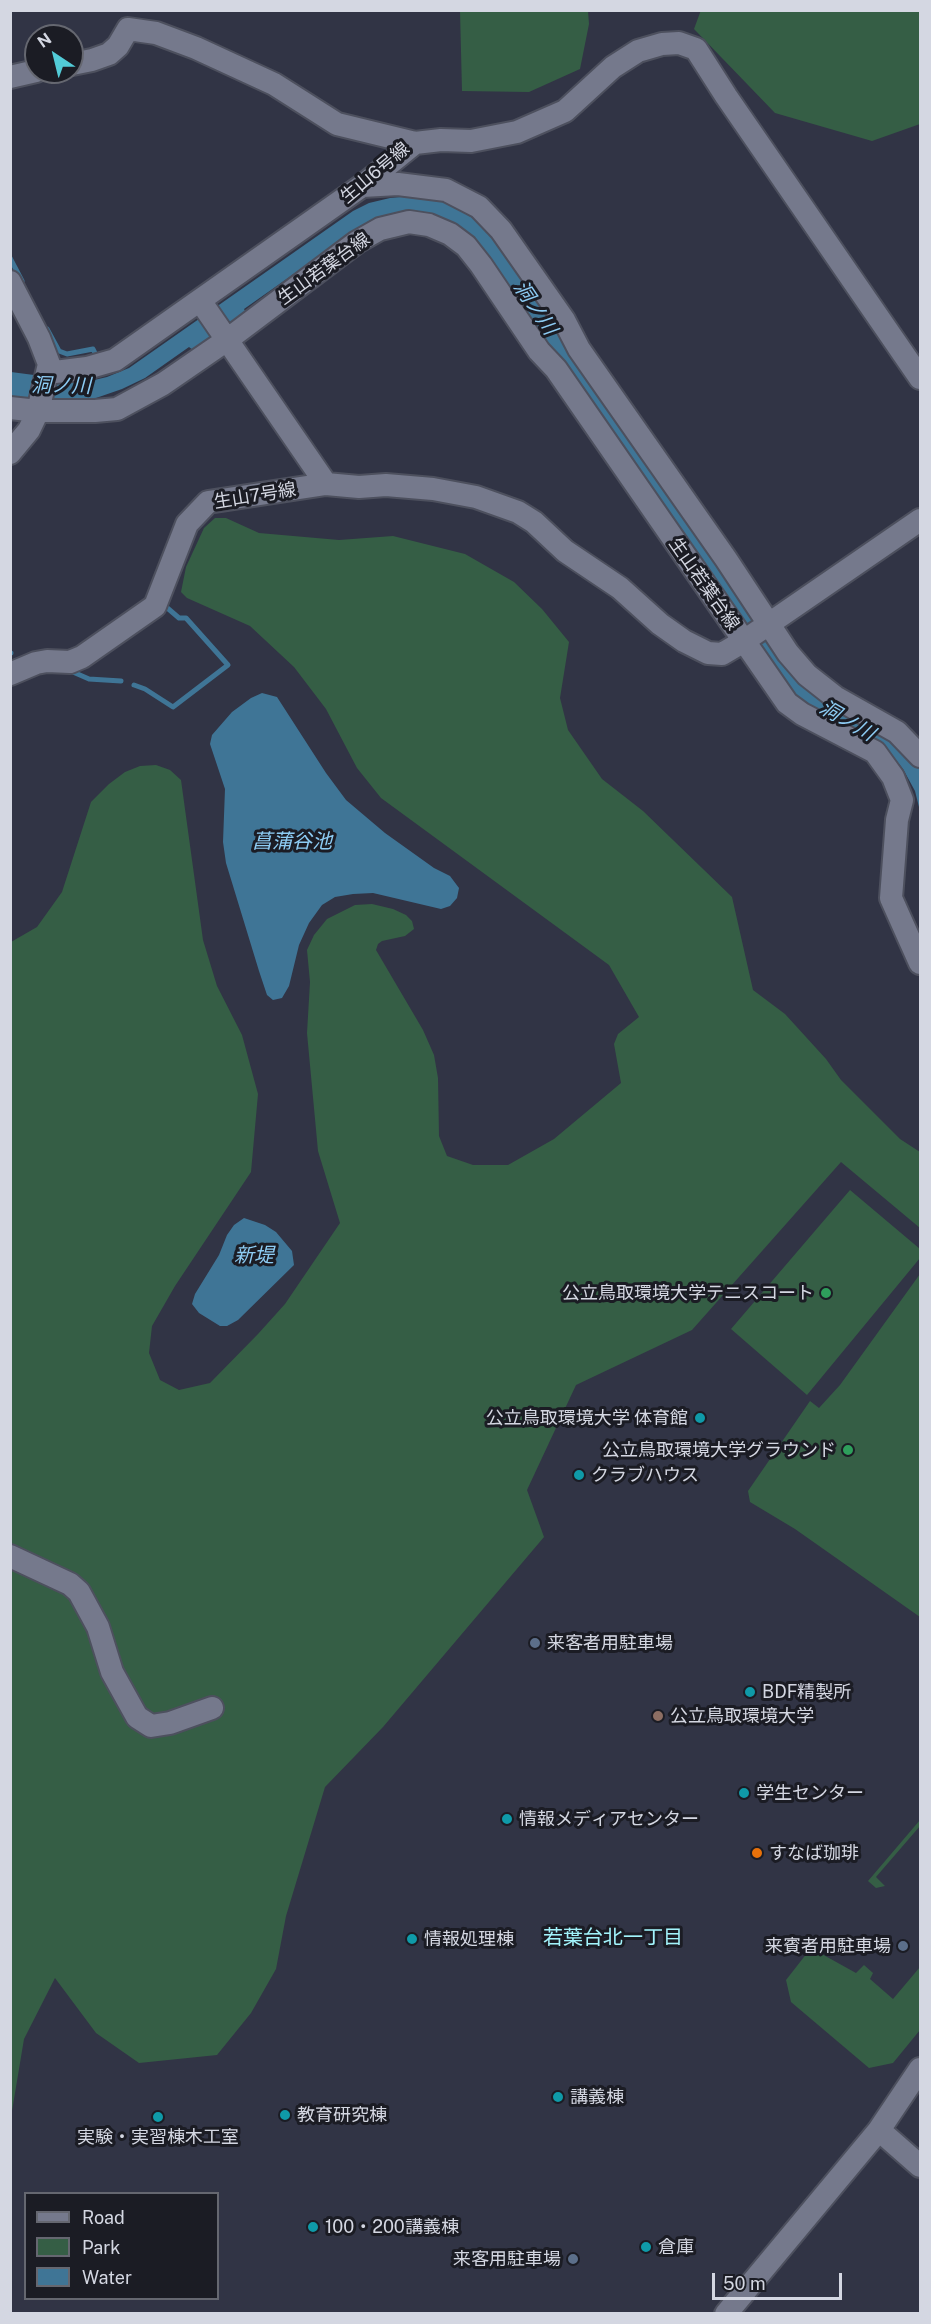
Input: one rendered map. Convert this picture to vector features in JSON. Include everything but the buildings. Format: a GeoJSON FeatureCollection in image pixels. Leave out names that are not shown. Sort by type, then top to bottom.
{"type":"FeatureCollection","features":[{"type":"Feature","properties":{"kind":"street","name":"生山6号線"},"geometry":{"type":"LineString","coordinates":[[84,62],[109,54],[118,46],[126,20],[206,52],[274,84],[337,124],[415,143]]}},
{"type":"Feature","properties":{"kind":"street"},"geometry":{"type":"LineString","coordinates":[[415,143],[441,140],[471,141],[517,132],[565,111],[613,67],[638,51],[662,44],[679,43],[696,49],[921,378]]}},
{"type":"Feature","properties":{"kind":"street","name":"生山6号線"},"geometry":{"type":"LineString","coordinates":[[47,373],[87,368],[115,360],[201,302],[362,186],[415,143]]}},
{"type":"Feature","properties":{"kind":"street"},"geometry":{"type":"LineString","coordinates":[[362,186],[398,184],[446,190],[479,207],[501,230],[564,320],[579,349],[788,653],[807,675],[835,698],[897,732],[921,756]]}},
{"type":"Feature","properties":{"kind":"street","name":"生山若葉台線"},"geometry":{"type":"LineString","coordinates":[[10,408],[38,411],[117,409],[163,384],[227,340],[357,242],[380,229],[409,222],[429,225],[450,234],[466,246],[481,265],[539,351],[556,369],[788,703],[802,714],[875,752],[892,777],[902,800],[897,820],[891,898],[921,963]]}},
{"type":"Feature","properties":{"kind":"street"},"geometry":{"type":"LineString","coordinates":[[10,282],[39,338],[49,364],[38,411],[30,430],[10,453]]}},
{"type":"Feature","properties":{"kind":"street","name":"生山7号線"},"geometry":{"type":"LineString","coordinates":[[10,674],[36,663],[70,662],[82,657],[155,606],[188,524],[208,502],[326,484],[201,302]]}},
{"type":"Feature","properties":{"kind":"street"},"geometry":{"type":"LineString","coordinates":[[326,484],[359,487],[386,485],[433,489],[476,497],[518,512],[534,522],[565,551],[620,588],[660,624],[684,641],[708,653],[722,654],[770,624],[921,520]]}},
{"type":"Feature","properties":{"kind":"street"},"geometry":{"type":"LineString","coordinates":[[10,1556],[70,1584],[79,1592],[98,1628],[112,1672],[137,1717],[151,1726],[212,1708]]}},
{"type":"Feature","properties":{"kind":"street"},"geometry":{"type":"LineString","coordinates":[[726,2313],[879,2130],[921,2069]]}},
{"type":"Feature","properties":{"kind":"street"},"geometry":{"type":"LineString","coordinates":[[879,2130],[921,2166]]}},
{"type":"Feature","properties":{"kind":"green space"},"geometry":{"type":"Polygon","coordinates":[[[701,10],[920,11],[920,124],[872,141],[775,113],[694,29],[701,10]]]}},
{"type":"Feature","properties":{"kind":"green space"},"geometry":{"type":"Polygon","coordinates":[[[460,11],[588,11],[589,24],[580,69],[529,92],[462,91],[460,11]]]}},
{"type":"Feature","properties":{"kind":"green space"},"geometry":{"type":"Polygon","coordinates":[[[215,518],[226,518],[259,533],[339,540],[393,536],[465,554],[514,582],[542,609],[569,642],[560,698],[568,730],[602,779],[643,811],[732,897],[753,990],[785,1014],[826,1059],[841,1080],[900,1139],[920,1152],[920,1228],[841,1162],[692,1330],[576,1385],[527,1490],[544,1537],[383,1727],[325,1787],[286,1916],[276,1969],[251,2013],[217,2055],[139,2063],[96,2033],[55,1978],[24,2039],[11,2117],[11,942],[37,927],[62,892],[91,802],[109,784],[125,772],[140,766],[156,765],[170,770],[181,780],[203,940],[217,986],[242,1035],[258,1094],[251,1172],[175,1286],[152,1326],[149,1353],[160,1380],[179,1390],[210,1383],[258,1334],[285,1304],[340,1223],[318,1151],[307,1033],[310,982],[307,950],[314,935],[327,919],[355,905],[372,904],[393,909],[406,915],[412,921],[414,929],[405,936],[382,941],[376,950],[423,1030],[434,1055],[438,1078],[439,1136],[447,1156],[473,1165],[508,1165],[554,1139],[621,1083],[614,1044],[618,1034],[639,1017],[609,965],[381,798],[357,768],[326,709],[294,667],[250,626],[187,598],[181,592],[186,567],[204,528],[215,518]]]}},
{"type":"Feature","properties":{"kind":"green space","name":"公立鳥取環境大学テニスコート"},"geometry":{"type":"Polygon","coordinates":[[[850,1190],[920,1249],[920,1258],[807,1395],[731,1329],[850,1190]]]}},
{"type":"Feature","properties":{"kind":"green space","name":"公立鳥取環境大学グラウンド"},"geometry":{"type":"Polygon","coordinates":[[[920,1274],[920,1617],[795,1529],[750,1502],[748,1491],[810,1401],[819,1408],[840,1385],[920,1274]]]}},
{"type":"Feature","properties":{"kind":"green space"},"geometry":{"type":"Polygon","coordinates":[[[920,1820],[920,1826],[876,1877],[885,1886],[876,1888],[868,1881],[920,1820]]]}},
{"type":"Feature","properties":{"kind":"green space"},"geometry":{"type":"Polygon","coordinates":[[[811,1948],[856,1973],[864,1965],[873,1973],[870,1979],[893,1999],[920,1967],[920,2030],[893,2063],[869,2068],[791,2002],[786,1980],[811,1948]]]}},
{"type":"Feature","properties":{"kind":"water","name":"洞ノ川"},"geometry":{"type":"Polygon","coordinates":[[[411,196],[430,198],[451,205],[491,229],[751,613],[872,726],[920,765],[920,811],[915,791],[903,769],[891,754],[798,702],[566,363],[545,342],[480,245],[472,236],[454,225],[419,212],[394,213],[369,221],[244,309],[246,313],[193,350],[189,347],[145,378],[96,398],[76,399],[74,405],[11,399],[11,372],[57,378],[89,375],[90,381],[129,368],[353,211],[369,203],[411,196]]]}},
{"type":"Feature","properties":{"kind":"water","name":"菖蒲谷池"},"geometry":{"type":"Polygon","coordinates":[[[262,693],[277,697],[346,800],[385,833],[434,868],[450,876],[459,888],[457,898],[450,906],[441,909],[373,893],[335,897],[322,905],[309,923],[299,945],[289,986],[282,998],[273,1000],[267,995],[226,863],[223,842],[225,789],[210,744],[212,735],[232,712],[262,693]]]}},
{"type":"Feature","properties":{"kind":"water","name":"新堤"},"geometry":{"type":"Polygon","coordinates":[[[244,1218],[265,1225],[276,1232],[292,1251],[294,1265],[238,1320],[227,1326],[220,1326],[199,1313],[192,1304],[195,1294],[219,1255],[227,1235],[234,1225],[244,1218]]]}},
{"type":"Feature","properties":{"kind":"waterway"},"geometry":{"type":"LineString","coordinates":[[10,258],[22,281]]}},
{"type":"Feature","properties":{"kind":"waterway"},"geometry":{"type":"LineString","coordinates":[[47,329],[59,351],[67,354],[93,349],[95,353]]}},
{"type":"Feature","properties":{"kind":"waterway"},"geometry":{"type":"LineString","coordinates":[[162,608],[165,606],[179,618],[186,618],[228,665]]}},
{"type":"Feature","properties":{"kind":"waterway"},"geometry":{"type":"LineString","coordinates":[[134,685],[145,689],[173,707],[228,665]]}},
{"type":"Feature","properties":{"kind":"waterway"},"geometry":{"type":"LineString","coordinates":[[70,668],[73,672],[89,679],[121,681]]}},
{"type":"Feature","properties":{"kind":"place","name":"公立鳥取環境大学テニスコート"},"geometry":{"type":"Point","coordinates":[826,1293]}},
{"type":"Feature","properties":{"kind":"place","name":"公立鳥取環境大学 体育館"},"geometry":{"type":"Point","coordinates":[700,1418]}},
{"type":"Feature","properties":{"kind":"place","name":"公立鳥取環境大学グラウンド"},"geometry":{"type":"Point","coordinates":[848,1450]}},
{"type":"Feature","properties":{"kind":"place","name":"クラブハウス"},"geometry":{"type":"Point","coordinates":[579,1475]}},
{"type":"Feature","properties":{"kind":"place","name":"来客者用駐車場"},"geometry":{"type":"Point","coordinates":[535,1643]}},
{"type":"Feature","properties":{"kind":"place","name":"BDF精製所"},"geometry":{"type":"Point","coordinates":[750,1692]}},
{"type":"Feature","properties":{"kind":"place","name":"公立鳥取環境大学"},"geometry":{"type":"Point","coordinates":[658,1716]}},
{"type":"Feature","properties":{"kind":"place","name":"学生センター"},"geometry":{"type":"Point","coordinates":[744,1793]}},
{"type":"Feature","properties":{"kind":"place","name":"情報メディアセンター"},"geometry":{"type":"Point","coordinates":[507,1819]}},
{"type":"Feature","properties":{"kind":"place","name":"すなば珈琲"},"geometry":{"type":"Point","coordinates":[757,1853]}},
{"type":"Feature","properties":{"kind":"place","name":"情報処理棟"},"geometry":{"type":"Point","coordinates":[412,1939]}},
{"type":"Feature","properties":{"kind":"place","name":"来賓者用駐車場"},"geometry":{"type":"Point","coordinates":[903,1946]}},
{"type":"Feature","properties":{"kind":"place","name":"講義棟"},"geometry":{"type":"Point","coordinates":[558,2097]}},
{"type":"Feature","properties":{"kind":"place","name":"教育研究棟"},"geometry":{"type":"Point","coordinates":[285,2115]}},
{"type":"Feature","properties":{"kind":"place","name":"実験・実習棟木工室"},"geometry":{"type":"Point","coordinates":[158,2117]}},
{"type":"Feature","properties":{"kind":"place","name":"100・200講義棟"},"geometry":{"type":"Point","coordinates":[313,2227]}},
{"type":"Feature","properties":{"kind":"place","name":"倉庫"},"geometry":{"type":"Point","coordinates":[646,2247]}},
{"type":"Feature","properties":{"kind":"place","name":"来客用駐車場"},"geometry":{"type":"Point","coordinates":[573,2259]}},
{"type":"Feature","properties":{"kind":"district","name":"若葉台北一丁目"},"geometry":{"type":"Point","coordinates":[613,1938]}}]}
